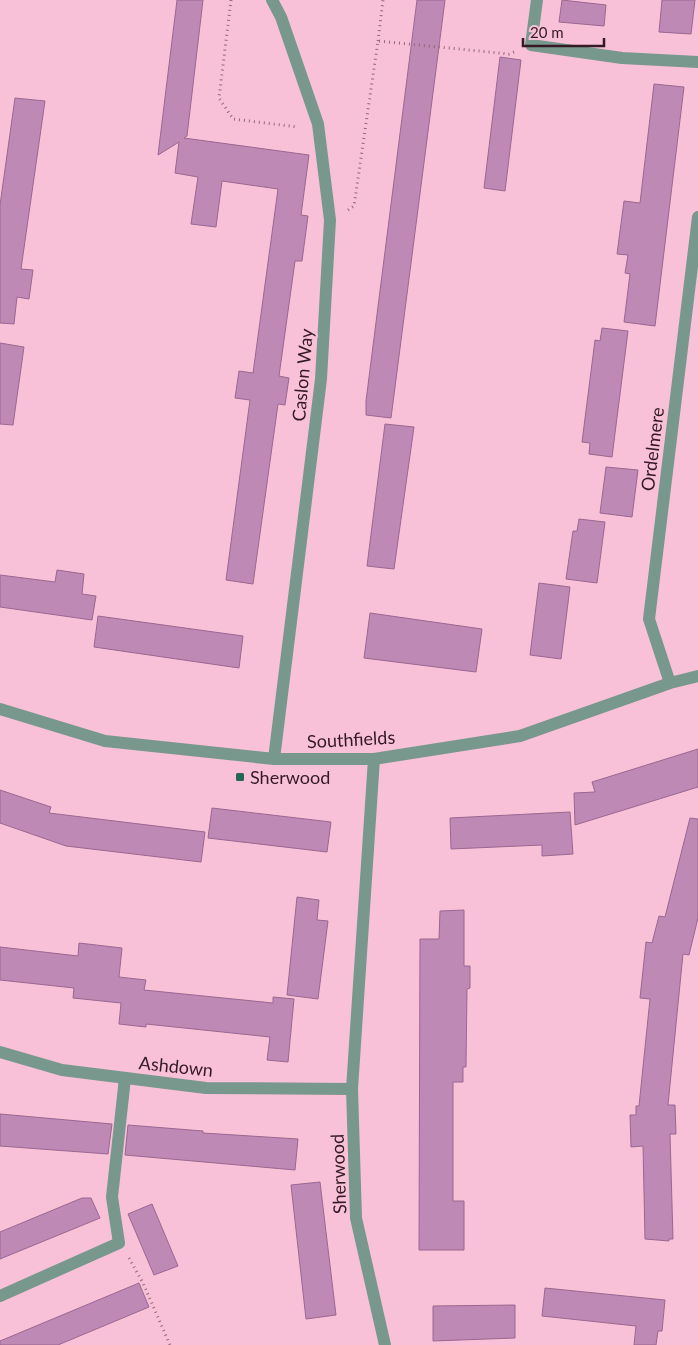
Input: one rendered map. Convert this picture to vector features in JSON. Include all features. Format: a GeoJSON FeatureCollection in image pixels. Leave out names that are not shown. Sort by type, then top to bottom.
{"type":"FeatureCollection","features":[{"type":"Feature","properties":{"kind":"street","name":"Caslon Way"},"geometry":{"type":"LineString","coordinates":[[272,0],[281,17],[319,129],[330,220],[321,379],[274,759]]}},
{"type":"Feature","properties":{"kind":"street"},"geometry":{"type":"LineString","coordinates":[[537,0],[531,45],[622,58],[698,62]]}},
{"type":"Feature","properties":{"kind":"street","name":"Ordelmere"},"geometry":{"type":"LineString","coordinates":[[670,683],[648,620],[698,217]]}},
{"type":"Feature","properties":{"kind":"street","name":"Southfields"},"geometry":{"type":"LineString","coordinates":[[0,709],[105,741],[274,759],[374,759],[520,736],[670,683],[698,676]]}},
{"type":"Feature","properties":{"kind":"street","name":"Sherwood"},"geometry":{"type":"LineString","coordinates":[[374,759],[352,1089],[356,1218],[385,1345]]}},
{"type":"Feature","properties":{"kind":"street","name":"Ashdown"},"geometry":{"type":"LineString","coordinates":[[0,1052],[62,1070],[206,1088],[352,1089]]}},
{"type":"Feature","properties":{"kind":"street"},"geometry":{"type":"LineString","coordinates":[[0,1296],[119,1243],[112,1197],[125,1078]]}},
{"type":"Feature","properties":{"kind":"path"},"geometry":{"type":"LineString","coordinates":[[231,0],[219,98],[233,119],[319,129]]}},
{"type":"Feature","properties":{"kind":"path"},"geometry":{"type":"LineString","coordinates":[[330,220],[354,206],[383,0]]}},
{"type":"Feature","properties":{"kind":"path"},"geometry":{"type":"LineString","coordinates":[[378,41],[509,54],[531,45]]}},
{"type":"Feature","properties":{"kind":"path"},"geometry":{"type":"LineString","coordinates":[[119,1243],[143,1283],[170,1345]]}},
{"type":"Feature","properties":{"kind":"building"},"geometry":{"type":"Polygon","coordinates":[[[177,0],[203,0],[187,136],[184,138],[309,155],[301,215],[308,216],[302,261],[295,261],[279,376],[289,378],[285,405],[278,404],[253,584],[226,580],[250,400],[235,398],[239,371],[253,373],[278,189],[222,181],[216,227],[191,224],[198,177],[175,173],[179,142],[158,155],[177,0]]]}},
{"type":"Feature","properties":{"kind":"building"},"geometry":{"type":"Polygon","coordinates":[[[417,0],[445,0],[391,418],[366,415],[366,401],[417,0]]]}},
{"type":"Feature","properties":{"kind":"building"},"geometry":{"type":"Polygon","coordinates":[[[562,0],[606,5],[604,26],[559,22],[562,0]]]}},
{"type":"Feature","properties":{"kind":"building"},"geometry":{"type":"Polygon","coordinates":[[[662,0],[695,0],[691,34],[659,32],[662,0]]]}},
{"type":"Feature","properties":{"kind":"building"},"geometry":{"type":"Polygon","coordinates":[[[500,57],[521,60],[505,191],[484,188],[500,57]]]}},
{"type":"Feature","properties":{"kind":"building"},"geometry":{"type":"Polygon","coordinates":[[[654,84],[684,87],[655,326],[624,322],[630,274],[625,273],[628,255],[617,254],[624,201],[640,203],[654,84]]]}},
{"type":"Feature","properties":{"kind":"building"},"geometry":{"type":"Polygon","coordinates":[[[15,98],[45,101],[21,269],[33,270],[29,299],[17,297],[14,324],[0,323],[0,205],[15,98]]]}},
{"type":"Feature","properties":{"kind":"building"},"geometry":{"type":"Polygon","coordinates":[[[602,328],[628,331],[612,457],[589,454],[590,443],[582,442],[595,340],[600,341],[602,328]]]}},
{"type":"Feature","properties":{"kind":"building"},"geometry":{"type":"Polygon","coordinates":[[[0,343],[24,347],[13,425],[0,424],[0,343]]]}},
{"type":"Feature","properties":{"kind":"building"},"geometry":{"type":"Polygon","coordinates":[[[385,424],[414,427],[394,569],[367,566],[385,424]]]}},
{"type":"Feature","properties":{"kind":"building"},"geometry":{"type":"Polygon","coordinates":[[[606,467],[638,470],[632,517],[600,513],[606,467]]]}},
{"type":"Feature","properties":{"kind":"building"},"geometry":{"type":"Polygon","coordinates":[[[579,519],[605,522],[597,583],[566,579],[573,531],[577,531],[579,519]]]}},
{"type":"Feature","properties":{"kind":"building"},"geometry":{"type":"Polygon","coordinates":[[[57,570],[84,574],[82,594],[96,596],[92,620],[0,607],[0,575],[55,582],[57,570]]]}},
{"type":"Feature","properties":{"kind":"building"},"geometry":{"type":"Polygon","coordinates":[[[539,583],[570,587],[561,659],[530,655],[539,583]]]}},
{"type":"Feature","properties":{"kind":"building"},"geometry":{"type":"Polygon","coordinates":[[[370,613],[482,629],[476,672],[364,658],[370,613]]]}},
{"type":"Feature","properties":{"kind":"building"},"geometry":{"type":"Polygon","coordinates":[[[98,616],[243,636],[239,668],[94,647],[98,616]]]}},
{"type":"Feature","properties":{"kind":"building"},"geometry":{"type":"Polygon","coordinates":[[[698,749],[698,787],[575,825],[574,793],[595,792],[592,782],[698,749]]]}},
{"type":"Feature","properties":{"kind":"building"},"geometry":{"type":"Polygon","coordinates":[[[0,790],[51,807],[49,813],[205,832],[201,862],[66,846],[0,823],[0,790]]]}},
{"type":"Feature","properties":{"kind":"building"},"geometry":{"type":"Polygon","coordinates":[[[212,808],[331,822],[327,852],[208,838],[212,808]]]}},
{"type":"Feature","properties":{"kind":"building"},"geometry":{"type":"Polygon","coordinates":[[[570,812],[573,854],[542,856],[542,845],[451,849],[450,818],[570,812]]]}},
{"type":"Feature","properties":{"kind":"building"},"geometry":{"type":"Polygon","coordinates":[[[690,818],[698,819],[698,918],[689,955],[683,954],[668,1105],[675,1105],[676,1134],[670,1134],[673,1239],[669,1239],[669,1241],[645,1239],[643,1146],[631,1147],[630,1115],[636,1115],[636,1106],[639,1106],[650,999],[640,998],[646,942],[652,943],[659,916],[665,917],[690,818]]]}},
{"type":"Feature","properties":{"kind":"building"},"geometry":{"type":"Polygon","coordinates":[[[297,897],[319,900],[317,920],[328,921],[318,999],[287,995],[297,897]]]}},
{"type":"Feature","properties":{"kind":"building"},"geometry":{"type":"Polygon","coordinates":[[[464,910],[464,966],[470,966],[470,988],[467,989],[466,1067],[463,1067],[463,1082],[453,1082],[453,1201],[464,1201],[464,1250],[419,1250],[420,939],[439,939],[440,911],[464,910]]]}},
{"type":"Feature","properties":{"kind":"building"},"geometry":{"type":"Polygon","coordinates":[[[79,943],[122,948],[119,977],[146,980],[144,990],[273,1003],[273,997],[294,999],[288,1062],[267,1060],[270,1037],[146,1024],[146,1027],[119,1024],[121,1003],[73,998],[74,988],[0,980],[0,947],[78,956],[79,943]]]}},
{"type":"Feature","properties":{"kind":"building"},"geometry":{"type":"Polygon","coordinates":[[[0,1114],[112,1124],[108,1154],[0,1146],[0,1114]]]}},
{"type":"Feature","properties":{"kind":"building"},"geometry":{"type":"Polygon","coordinates":[[[128,1125],[203,1131],[203,1133],[298,1139],[295,1170],[125,1155],[128,1125]]]}},
{"type":"Feature","properties":{"kind":"building"},"geometry":{"type":"Polygon","coordinates":[[[320,1182],[336,1315],[306,1319],[291,1185],[320,1182]]]}},
{"type":"Feature","properties":{"kind":"building"},"geometry":{"type":"Polygon","coordinates":[[[82,1198],[91,1198],[100,1218],[0,1259],[0,1232],[82,1198]]]}},
{"type":"Feature","properties":{"kind":"building"},"geometry":{"type":"Polygon","coordinates":[[[152,1204],[178,1266],[154,1275],[128,1214],[152,1204]]]}},
{"type":"Feature","properties":{"kind":"building"},"geometry":{"type":"Polygon","coordinates":[[[139,1283],[149,1307],[58,1345],[0,1345],[0,1341],[139,1283]]]}},
{"type":"Feature","properties":{"kind":"building"},"geometry":{"type":"Polygon","coordinates":[[[545,1288],[665,1300],[662,1331],[658,1331],[656,1345],[634,1345],[636,1326],[542,1316],[545,1288]]]}},
{"type":"Feature","properties":{"kind":"building"},"geometry":{"type":"Polygon","coordinates":[[[515,1305],[515,1338],[433,1341],[433,1306],[515,1305]]]}},
{"type":"Feature","properties":{"kind":"place","name":"Sherwood"},"geometry":{"type":"Point","coordinates":[240,777]}}]}
